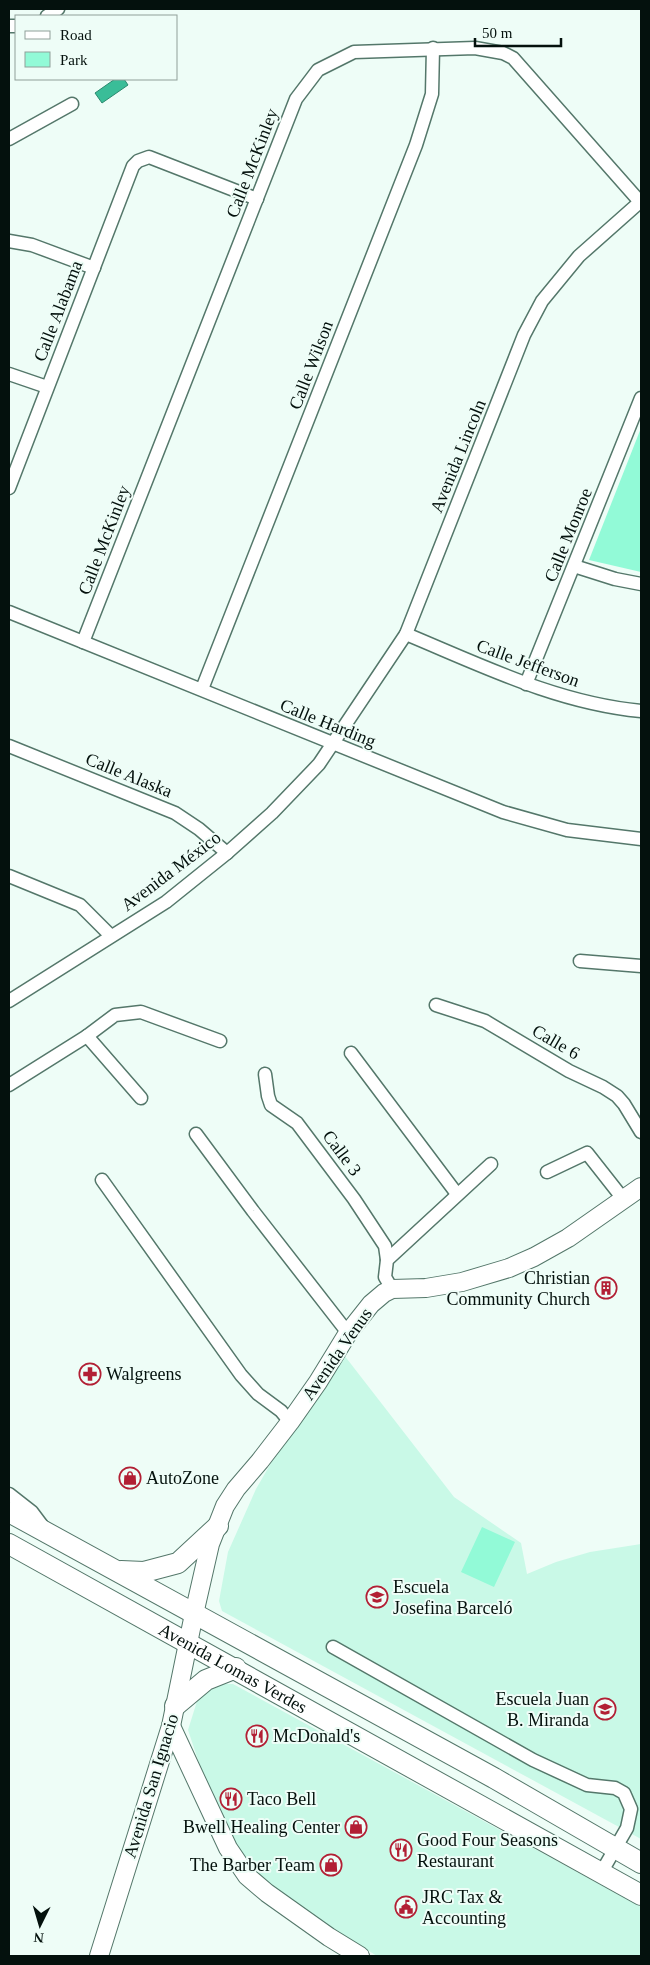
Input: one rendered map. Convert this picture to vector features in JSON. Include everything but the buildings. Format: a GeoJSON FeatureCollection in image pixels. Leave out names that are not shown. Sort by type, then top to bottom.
{"type":"FeatureCollection","features":[{"type":"Feature","properties":{"kind":"main road","name":"Avenida Lomas Verdes"},"geometry":{"type":"LineString","coordinates":[[9,1512],[494,1778],[614,1849],[641,1862]]}},
{"type":"Feature","properties":{"kind":"main road"},"geometry":{"type":"LineString","coordinates":[[116,1571],[144,1572],[178,1564],[218,1526]]}},
{"type":"Feature","properties":{"kind":"main road","name":"Avenida Lomas Verdes"},"geometry":{"type":"LineString","coordinates":[[9,1544],[641,1894]]}},
{"type":"Feature","properties":{"kind":"main road"},"geometry":{"type":"LineString","coordinates":[[175,1706],[206,1680],[236,1668]]}},
{"type":"Feature","properties":{"kind":"street","name":"Calle Wilson"},"geometry":{"type":"LineString","coordinates":[[202,689],[416,145],[432,94],[433,48]]}},
{"type":"Feature","properties":{"kind":"street","name":"Calle McKinley"},"geometry":{"type":"LineString","coordinates":[[83,642],[296,98],[318,70],[354,52],[475,48],[503,53],[513,58],[641,202]]}},
{"type":"Feature","properties":{"kind":"street"},"geometry":{"type":"LineString","coordinates":[[9,139],[72,104]]}},
{"type":"Feature","properties":{"kind":"street","name":"Calle Alabama"},"geometry":{"type":"LineString","coordinates":[[9,488],[47,387],[138,160],[149,156],[257,199]]}},
{"type":"Feature","properties":{"kind":"street","name":"Avenida Lincoln"},"geometry":{"type":"LineString","coordinates":[[334,744],[406,634],[524,336],[542,301],[579,256],[641,202]]}},
{"type":"Feature","properties":{"kind":"street"},"geometry":{"type":"LineString","coordinates":[[9,241],[32,245],[94,268]]}},
{"type":"Feature","properties":{"kind":"street"},"geometry":{"type":"LineString","coordinates":[[9,374],[47,387]]}},
{"type":"Feature","properties":{"kind":"street","name":"Calle Monroe"},"geometry":{"type":"LineString","coordinates":[[526,684],[641,398]]}},
{"type":"Feature","properties":{"kind":"street"},"geometry":{"type":"LineString","coordinates":[[574,566],[608,578],[641,584]]}},
{"type":"Feature","properties":{"kind":"street","name":"Calle Harding"},"geometry":{"type":"LineString","coordinates":[[9,612],[503,812],[567,830],[641,839]]}},
{"type":"Feature","properties":{"kind":"street","name":"Calle Jefferson"},"geometry":{"type":"LineString","coordinates":[[406,634],[562,697],[641,711]]}},
{"type":"Feature","properties":{"kind":"street","name":"Avenida México"},"geometry":{"type":"LineString","coordinates":[[9,1001],[166,902],[227,853],[272,813],[302,783],[334,744]]}},
{"type":"Feature","properties":{"kind":"street","name":"Calle Alaska"},"geometry":{"type":"LineString","coordinates":[[9,746],[175,812],[199,829],[227,853]]}},
{"type":"Feature","properties":{"kind":"street"},"geometry":{"type":"LineString","coordinates":[[9,876],[80,905],[111,936]]}},
{"type":"Feature","properties":{"kind":"street"},"geometry":{"type":"LineString","coordinates":[[580,961],[641,966]]}},
{"type":"Feature","properties":{"kind":"street","name":"Calle 6"},"geometry":{"type":"LineString","coordinates":[[436,1005],[485,1021],[569,1071],[603,1087],[617,1096],[624,1104],[641,1132]]}},
{"type":"Feature","properties":{"kind":"street"},"geometry":{"type":"LineString","coordinates":[[9,1085],[87,1036],[115,1015],[142,1012],[220,1041]]}},
{"type":"Feature","properties":{"kind":"street"},"geometry":{"type":"LineString","coordinates":[[87,1036],[141,1098]]}},
{"type":"Feature","properties":{"kind":"street"},"geometry":{"type":"LineString","coordinates":[[351,1053],[457,1194]]}},
{"type":"Feature","properties":{"kind":"street","name":"Calle 3"},"geometry":{"type":"LineString","coordinates":[[265,1074],[271,1105],[297,1123],[354,1199],[386,1246],[385,1277],[392,1289]]}},
{"type":"Feature","properties":{"kind":"street"},"geometry":{"type":"LineString","coordinates":[[196,1134],[348,1333]]}},
{"type":"Feature","properties":{"kind":"street"},"geometry":{"type":"LineString","coordinates":[[547,1172],[586,1153],[624,1200]]}},
{"type":"Feature","properties":{"kind":"street"},"geometry":{"type":"LineString","coordinates":[[387,1260],[491,1164]]}},
{"type":"Feature","properties":{"kind":"street"},"geometry":{"type":"LineString","coordinates":[[102,1180],[241,1375],[258,1394],[281,1411],[290,1422]]}},
{"type":"Feature","properties":{"kind":"street"},"geometry":{"type":"LineString","coordinates":[[392,1289],[426,1288],[462,1282],[509,1268],[534,1257],[568,1238],[641,1187]]}},
{"type":"Feature","properties":{"kind":"street","name":"Avenida Venus"},"geometry":{"type":"LineString","coordinates":[[194,1614],[210,1544],[225,1506],[236,1489],[290,1422],[318,1382],[348,1333],[371,1304],[392,1289]]}},
{"type":"Feature","properties":{"kind":"street"},"geometry":{"type":"LineString","coordinates":[[9,1494],[32,1512],[47,1532]]}},
{"type":"Feature","properties":{"kind":"street","name":"Avenida San Ignacio"},"geometry":{"type":"LineString","coordinates":[[99,1956],[171,1726],[194,1614]]}},
{"type":"Feature","properties":{"kind":"street"},"geometry":{"type":"LineString","coordinates":[[333,1647],[532,1760],[587,1784],[615,1788],[624,1793],[631,1809],[627,1828],[601,1873]]}},
{"type":"Feature","properties":{"kind":"street"},"geometry":{"type":"LineString","coordinates":[[171,1726],[228,1848],[247,1876],[267,1893],[329,1937],[360,1956]]}},
{"type":"Feature","properties":{"kind":"shaded area"},"geometry":{"type":"Polygon","coordinates":[[[114,80],[125,80],[128,85],[102,103],[95,93],[114,80]]]}},
{"type":"Feature","properties":{"kind":"shaded area"},"geometry":{"type":"Polygon","coordinates":[[[344,1355],[454,1497],[521,1543],[527,1574],[556,1562],[590,1552],[641,1544],[641,1839],[222,1611],[219,1601],[228,1552],[256,1489],[271,1463],[344,1355]]]}},
{"type":"Feature","properties":{"kind":"shaded area"},"geometry":{"type":"Polygon","coordinates":[[[221,1684],[233,1684],[641,1907],[641,1956],[377,1956],[301,1909],[256,1873],[236,1850],[205,1781],[188,1730],[198,1698],[203,1692],[221,1684]]]}},
{"type":"Feature","properties":{"kind":"green space"},"geometry":{"type":"Polygon","coordinates":[[[641,428],[641,572],[589,560],[641,428]]]}},
{"type":"Feature","properties":{"kind":"green space"},"geometry":{"type":"Polygon","coordinates":[[[482,1527],[515,1542],[494,1587],[461,1572],[482,1527]]]}},
{"type":"Feature","properties":{"kind":"place","name":"Christian Community Church"},"geometry":{"type":"Point","coordinates":[606,1288]}},
{"type":"Feature","properties":{"kind":"place","name":"Walgreens"},"geometry":{"type":"Point","coordinates":[90,1374]}},
{"type":"Feature","properties":{"kind":"place","name":"AutoZone"},"geometry":{"type":"Point","coordinates":[130,1478]}},
{"type":"Feature","properties":{"kind":"place","name":"Escuela Josefina Barceló"},"geometry":{"type":"Point","coordinates":[377,1597]}},
{"type":"Feature","properties":{"kind":"place","name":"Escuela Juan B. Miranda"},"geometry":{"type":"Point","coordinates":[605,1709]}},
{"type":"Feature","properties":{"kind":"place","name":"McDonald's"},"geometry":{"type":"Point","coordinates":[257,1736]}},
{"type":"Feature","properties":{"kind":"place","name":"Taco Bell"},"geometry":{"type":"Point","coordinates":[231,1799]}},
{"type":"Feature","properties":{"kind":"place","name":"Bwell Healing Center"},"geometry":{"type":"Point","coordinates":[356,1827]}},
{"type":"Feature","properties":{"kind":"place","name":"Good Four Seasons Restaurant"},"geometry":{"type":"Point","coordinates":[401,1850]}},
{"type":"Feature","properties":{"kind":"place","name":"The Barber Team"},"geometry":{"type":"Point","coordinates":[331,1865]}},
{"type":"Feature","properties":{"kind":"place","name":"JRC Tax & Accounting"},"geometry":{"type":"Point","coordinates":[406,1907]}}]}
